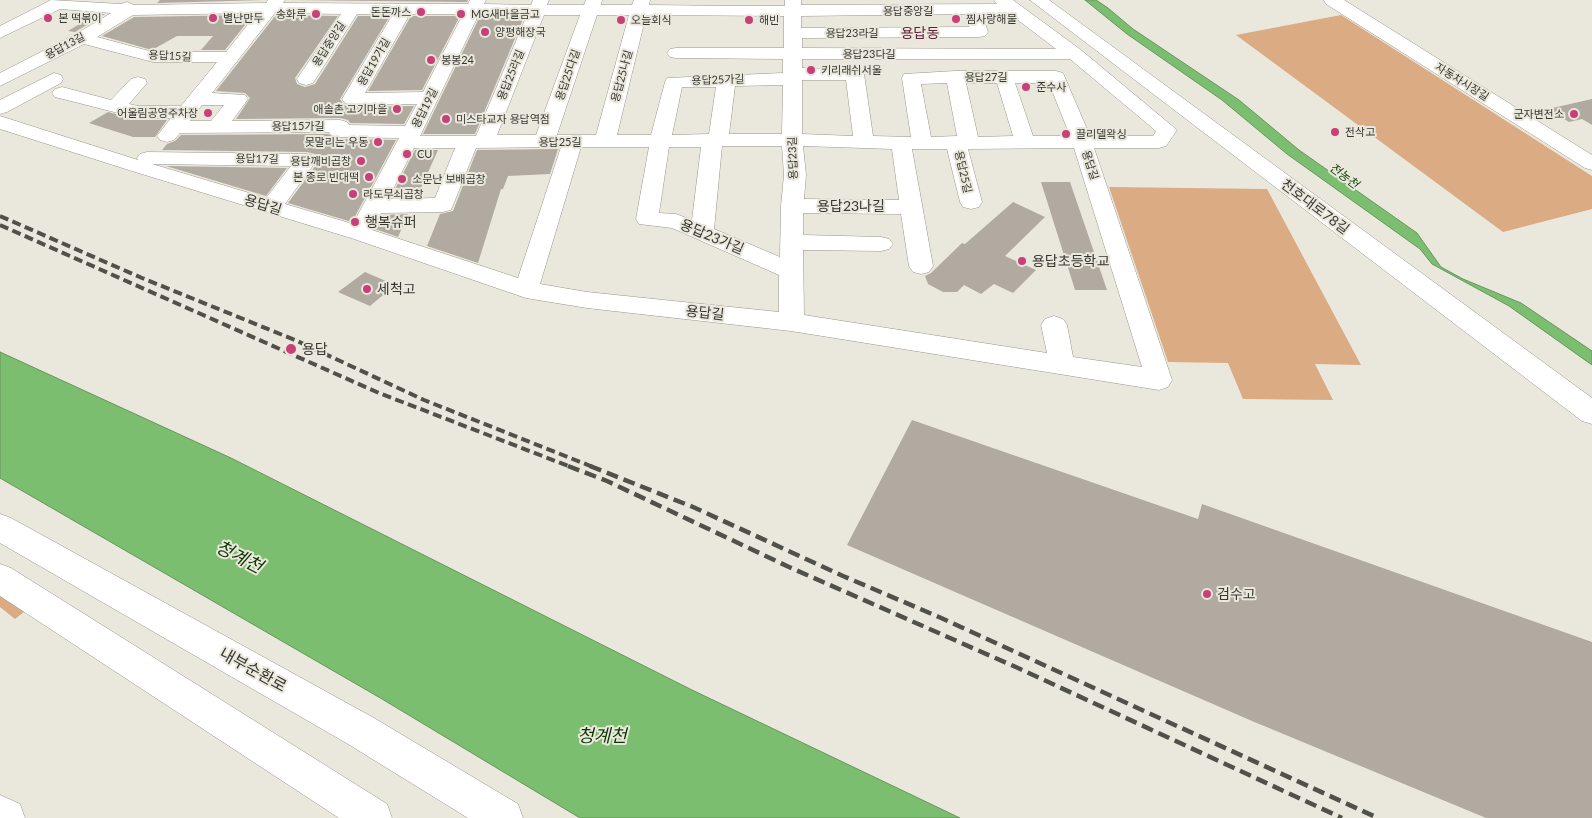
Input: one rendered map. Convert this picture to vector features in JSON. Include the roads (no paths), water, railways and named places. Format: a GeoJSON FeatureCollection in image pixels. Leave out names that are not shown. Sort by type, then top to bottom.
{"type":"FeatureCollection","features":[{"type":"Feature","properties":{"kind":"main road","name":"천호대로78길"},"geometry":{"type":"LineString","coordinates":[[1038,0],[1592,413]]}},
{"type":"Feature","properties":{"kind":"main road","name":"자동차시장길"},"geometry":{"type":"LineString","coordinates":[[1332,0],[1592,164]]}},
{"type":"Feature","properties":{"kind":"main road","name":"용답중앙길"},"geometry":{"type":"LineString","coordinates":[[62,2],[128,5],[273,4],[352,9],[476,4],[539,4],[592,5],[639,12],[690,5],[739,5],[791,38]]}},
{"type":"Feature","properties":{"kind":"main road"},"geometry":{"type":"LineString","coordinates":[[0,33],[62,2]]}},
{"type":"Feature","properties":{"kind":"main road"},"geometry":{"type":"LineString","coordinates":[[143,162],[186,113],[273,4]]}},
{"type":"Feature","properties":{"kind":"main road","name":"용답19길"},"geometry":{"type":"LineString","coordinates":[[359,233],[430,98],[476,4]]}},
{"type":"Feature","properties":{"kind":"main road","name":"용답25라길"},"geometry":{"type":"LineString","coordinates":[[476,142],[539,4]]}},
{"type":"Feature","properties":{"kind":"main road","name":"용답13길"},"geometry":{"type":"LineString","coordinates":[[0,80],[82,38],[128,5]]}},
{"type":"Feature","properties":{"kind":"main road","name":"용답25다길"},"geometry":{"type":"LineString","coordinates":[[544,142],[592,5]]}},
{"type":"Feature","properties":{"kind":"main road","name":"용답23라길"},"geometry":{"type":"LineString","coordinates":[[791,38],[979,32],[973,11],[1008,5]]}},
{"type":"Feature","properties":{"kind":"main road","name":"용답길"},"geometry":{"type":"LineString","coordinates":[[0,122],[143,162],[271,207],[359,233],[526,290],[587,300],[791,322],[1159,380],[1082,142],[1158,142],[1167,130],[1075,54],[1008,5]]}},
{"type":"Feature","properties":{"kind":"main road","name":"용답19가길"},"geometry":{"type":"LineString","coordinates":[[405,8],[352,100],[430,98]]}},
{"type":"Feature","properties":{"kind":"main road","name":"용답중앙길"},"geometry":{"type":"LineString","coordinates":[[306,79],[352,9]]}},
{"type":"Feature","properties":{"kind":"main road"},"geometry":{"type":"LineString","coordinates":[[639,12],[673,27]]}},
{"type":"Feature","properties":{"kind":"main road","name":"용답25나길"},"geometry":{"type":"LineString","coordinates":[[605,141],[639,12]]}},
{"type":"Feature","properties":{"kind":"main road","name":"용답15길"},"geometry":{"type":"LineString","coordinates":[[82,38],[152,57],[230,57]]}},
{"type":"Feature","properties":{"kind":"main road"},"geometry":{"type":"LineString","coordinates":[[676,53],[791,38],[855,74],[864,142]]}},
{"type":"Feature","properties":{"kind":"main road","name":"용답23다길"},"geometry":{"type":"LineString","coordinates":[[791,38],[945,54],[1075,54]]}},
{"type":"Feature","properties":{"kind":"main road","name":"용답25가길"},"geometry":{"type":"LineString","coordinates":[[660,141],[674,82],[726,80],[791,38]]}},
{"type":"Feature","properties":{"kind":"main road","name":"용답23길"},"geometry":{"type":"LineString","coordinates":[[791,38],[792,140],[795,175],[792,206],[791,322]]}},
{"type":"Feature","properties":{"kind":"main road"},"geometry":{"type":"LineString","coordinates":[[945,54],[953,77]]}},
{"type":"Feature","properties":{"kind":"main road","name":"용답25길"},"geometry":{"type":"LineString","coordinates":[[953,77],[970,202]]}},
{"type":"Feature","properties":{"kind":"main road"},"geometry":{"type":"LineString","coordinates":[[1004,77],[1025,142]]}},
{"type":"Feature","properties":{"kind":"main road","name":"용답27길"},"geometry":{"type":"LineString","coordinates":[[911,142],[910,78],[1056,77],[1082,142]]}},
{"type":"Feature","properties":{"kind":"main road"},"geometry":{"type":"LineString","coordinates":[[702,232],[726,80]]}},
{"type":"Feature","properties":{"kind":"main road"},"geometry":{"type":"LineString","coordinates":[[116,106],[138,82]]}},
{"type":"Feature","properties":{"kind":"main road"},"geometry":{"type":"LineString","coordinates":[[0,108],[58,86],[138,112],[186,113],[238,99],[217,127]]}},
{"type":"Feature","properties":{"kind":"main road","name":"용답15가길"},"geometry":{"type":"LineString","coordinates":[[186,113],[217,127],[340,126],[338,132],[410,137]]}},
{"type":"Feature","properties":{"kind":"main road","name":"용답25길"},"geometry":{"type":"LineString","coordinates":[[410,137],[476,142],[792,140],[864,142],[1082,142]]}},
{"type":"Feature","properties":{"kind":"main road","name":"용답23가길"},"geometry":{"type":"LineString","coordinates":[[660,141],[647,219],[676,221],[792,271]]}},
{"type":"Feature","properties":{"kind":"main road"},"geometry":{"type":"LineString","coordinates":[[374,206],[443,206],[476,142]]}},
{"type":"Feature","properties":{"kind":"main road"},"geometry":{"type":"LineString","coordinates":[[526,290],[573,142]]}},
{"type":"Feature","properties":{"kind":"main road"},"geometry":{"type":"LineString","coordinates":[[911,142],[911,207],[921,266]]}},
{"type":"Feature","properties":{"kind":"main road","name":"용답17길"},"geometry":{"type":"LineString","coordinates":[[143,162],[307,160],[271,207]]}},
{"type":"Feature","properties":{"kind":"main road","name":"용답23나길"},"geometry":{"type":"LineString","coordinates":[[792,206],[911,207]]}},
{"type":"Feature","properties":{"kind":"main road"},"geometry":{"type":"LineString","coordinates":[[792,242],[881,244]]}},
{"type":"Feature","properties":{"kind":"main road"},"geometry":{"type":"LineString","coordinates":[[1054,325],[1062,365]]}},
{"type":"Feature","properties":{"kind":"main road","name":"내부순환로"},"geometry":{"type":"LineString","coordinates":[[0,527],[361,731],[504,818]]}},
{"type":"Feature","properties":{"kind":"main road"},"geometry":{"type":"LineString","coordinates":[[0,578],[373,818]]}},
{"type":"Feature","properties":{"kind":"main road"},"geometry":{"type":"LineString","coordinates":[[0,590],[68,623]]}},
{"type":"Feature","properties":{"kind":"water"},"geometry":{"type":"Polygon","coordinates":[[[1085,0],[1096,0],[1108,8],[1133,29],[1239,100],[1299,150],[1417,233],[1441,267],[1463,279],[1521,303],[1592,351],[1592,365],[1509,306],[1432,264],[1420,249],[1287,154],[1222,100],[1127,34],[1085,0]]]}},
{"type":"Feature","properties":{"kind":"water","name":"청계천"},"geometry":{"type":"Polygon","coordinates":[[[0,352],[231,458],[690,689],[960,818],[580,818],[382,699],[0,478],[0,352]]]}},
{"type":"Feature","properties":{"kind":"railway"},"geometry":{"type":"LineString","coordinates":[[0,216],[142,278],[295,340],[424,400],[593,467]]}},
{"type":"Feature","properties":{"kind":"railway"},"geometry":{"type":"LineString","coordinates":[[0,225],[379,393],[571,467]]}},
{"type":"Feature","properties":{"kind":"railway"},"geometry":{"type":"LineString","coordinates":[[568,466],[607,481],[789,567],[1018,668],[1342,818]]}},
{"type":"Feature","properties":{"kind":"railway"},"geometry":{"type":"LineString","coordinates":[[590,466],[693,507],[843,576],[939,617],[1378,818]]}},
{"type":"Feature","properties":{"kind":"place","name":"돈돈까스"},"geometry":{"type":"Point","coordinates":[421,12]}},
{"type":"Feature","properties":{"kind":"place","name":"송화루"},"geometry":{"type":"Point","coordinates":[316,14]}},
{"type":"Feature","properties":{"kind":"place","name":"MG새마을금고"},"geometry":{"type":"Point","coordinates":[461,14]}},
{"type":"Feature","properties":{"kind":"place","name":"본 떡볶이"},"geometry":{"type":"Point","coordinates":[48,18]}},
{"type":"Feature","properties":{"kind":"place","name":"별난만두"},"geometry":{"type":"Point","coordinates":[213,18]}},
{"type":"Feature","properties":{"kind":"place","name":"찜사랑해물"},"geometry":{"type":"Point","coordinates":[956,19]}},
{"type":"Feature","properties":{"kind":"place","name":"오늘회식"},"geometry":{"type":"Point","coordinates":[621,20]}},
{"type":"Feature","properties":{"kind":"place","name":"해빈"},"geometry":{"type":"Point","coordinates":[749,20]}},
{"type":"Feature","properties":{"kind":"place","name":"양평해장국"},"geometry":{"type":"Point","coordinates":[485,32]}},
{"type":"Feature","properties":{"kind":"place","name":"봉봉24"},"geometry":{"type":"Point","coordinates":[431,60]}},
{"type":"Feature","properties":{"kind":"place","name":"키리래쉬서울"},"geometry":{"type":"Point","coordinates":[811,70]}},
{"type":"Feature","properties":{"kind":"place","name":"준수사"},"geometry":{"type":"Point","coordinates":[1026,87]}},
{"type":"Feature","properties":{"kind":"place","name":"애솔촌 고기마을"},"geometry":{"type":"Point","coordinates":[397,109]}},
{"type":"Feature","properties":{"kind":"place","name":"어울림공영주차장"},"geometry":{"type":"Point","coordinates":[208,113]}},
{"type":"Feature","properties":{"kind":"place","name":"군자변전소"},"geometry":{"type":"Point","coordinates":[1574,114]}},
{"type":"Feature","properties":{"kind":"place","name":"미스타교자 용답역점"},"geometry":{"type":"Point","coordinates":[446,119]}},
{"type":"Feature","properties":{"kind":"place","name":"전삭고"},"geometry":{"type":"Point","coordinates":[1335,132]}},
{"type":"Feature","properties":{"kind":"place","name":"끌리델왁싱"},"geometry":{"type":"Point","coordinates":[1066,134]}},
{"type":"Feature","properties":{"kind":"place","name":"못말리는 우동"},"geometry":{"type":"Point","coordinates":[378,142]}},
{"type":"Feature","properties":{"kind":"place","name":"CU"},"geometry":{"type":"Point","coordinates":[407,154]}},
{"type":"Feature","properties":{"kind":"place","name":"용답깨비곱창"},"geometry":{"type":"Point","coordinates":[361,161]}},
{"type":"Feature","properties":{"kind":"place","name":"본 종로 빈대떡"},"geometry":{"type":"Point","coordinates":[369,177]}},
{"type":"Feature","properties":{"kind":"place","name":"소문난 보배곱창"},"geometry":{"type":"Point","coordinates":[402,179]}},
{"type":"Feature","properties":{"kind":"place","name":"라도무쇠곱창"},"geometry":{"type":"Point","coordinates":[353,194]}},
{"type":"Feature","properties":{"kind":"place","name":"행복슈퍼"},"geometry":{"type":"Point","coordinates":[355,222]}},
{"type":"Feature","properties":{"kind":"place","name":"용답초등학교"},"geometry":{"type":"Point","coordinates":[1022,261]}},
{"type":"Feature","properties":{"kind":"place","name":"세척고"},"geometry":{"type":"Point","coordinates":[367,289]}},
{"type":"Feature","properties":{"kind":"place","name":"용답"},"geometry":{"type":"Point","coordinates":[291,349]}},
{"type":"Feature","properties":{"kind":"place","name":"검수고"},"geometry":{"type":"Point","coordinates":[1207,594]}},
{"type":"Feature","properties":{"kind":"district","name":"용답동"},"geometry":{"type":"Point","coordinates":[920,33]}},
{"type":"Feature","properties":{"kind":"water label","name":"전농천"},"geometry":{"type":"Point","coordinates":[1344,176]}}]}
